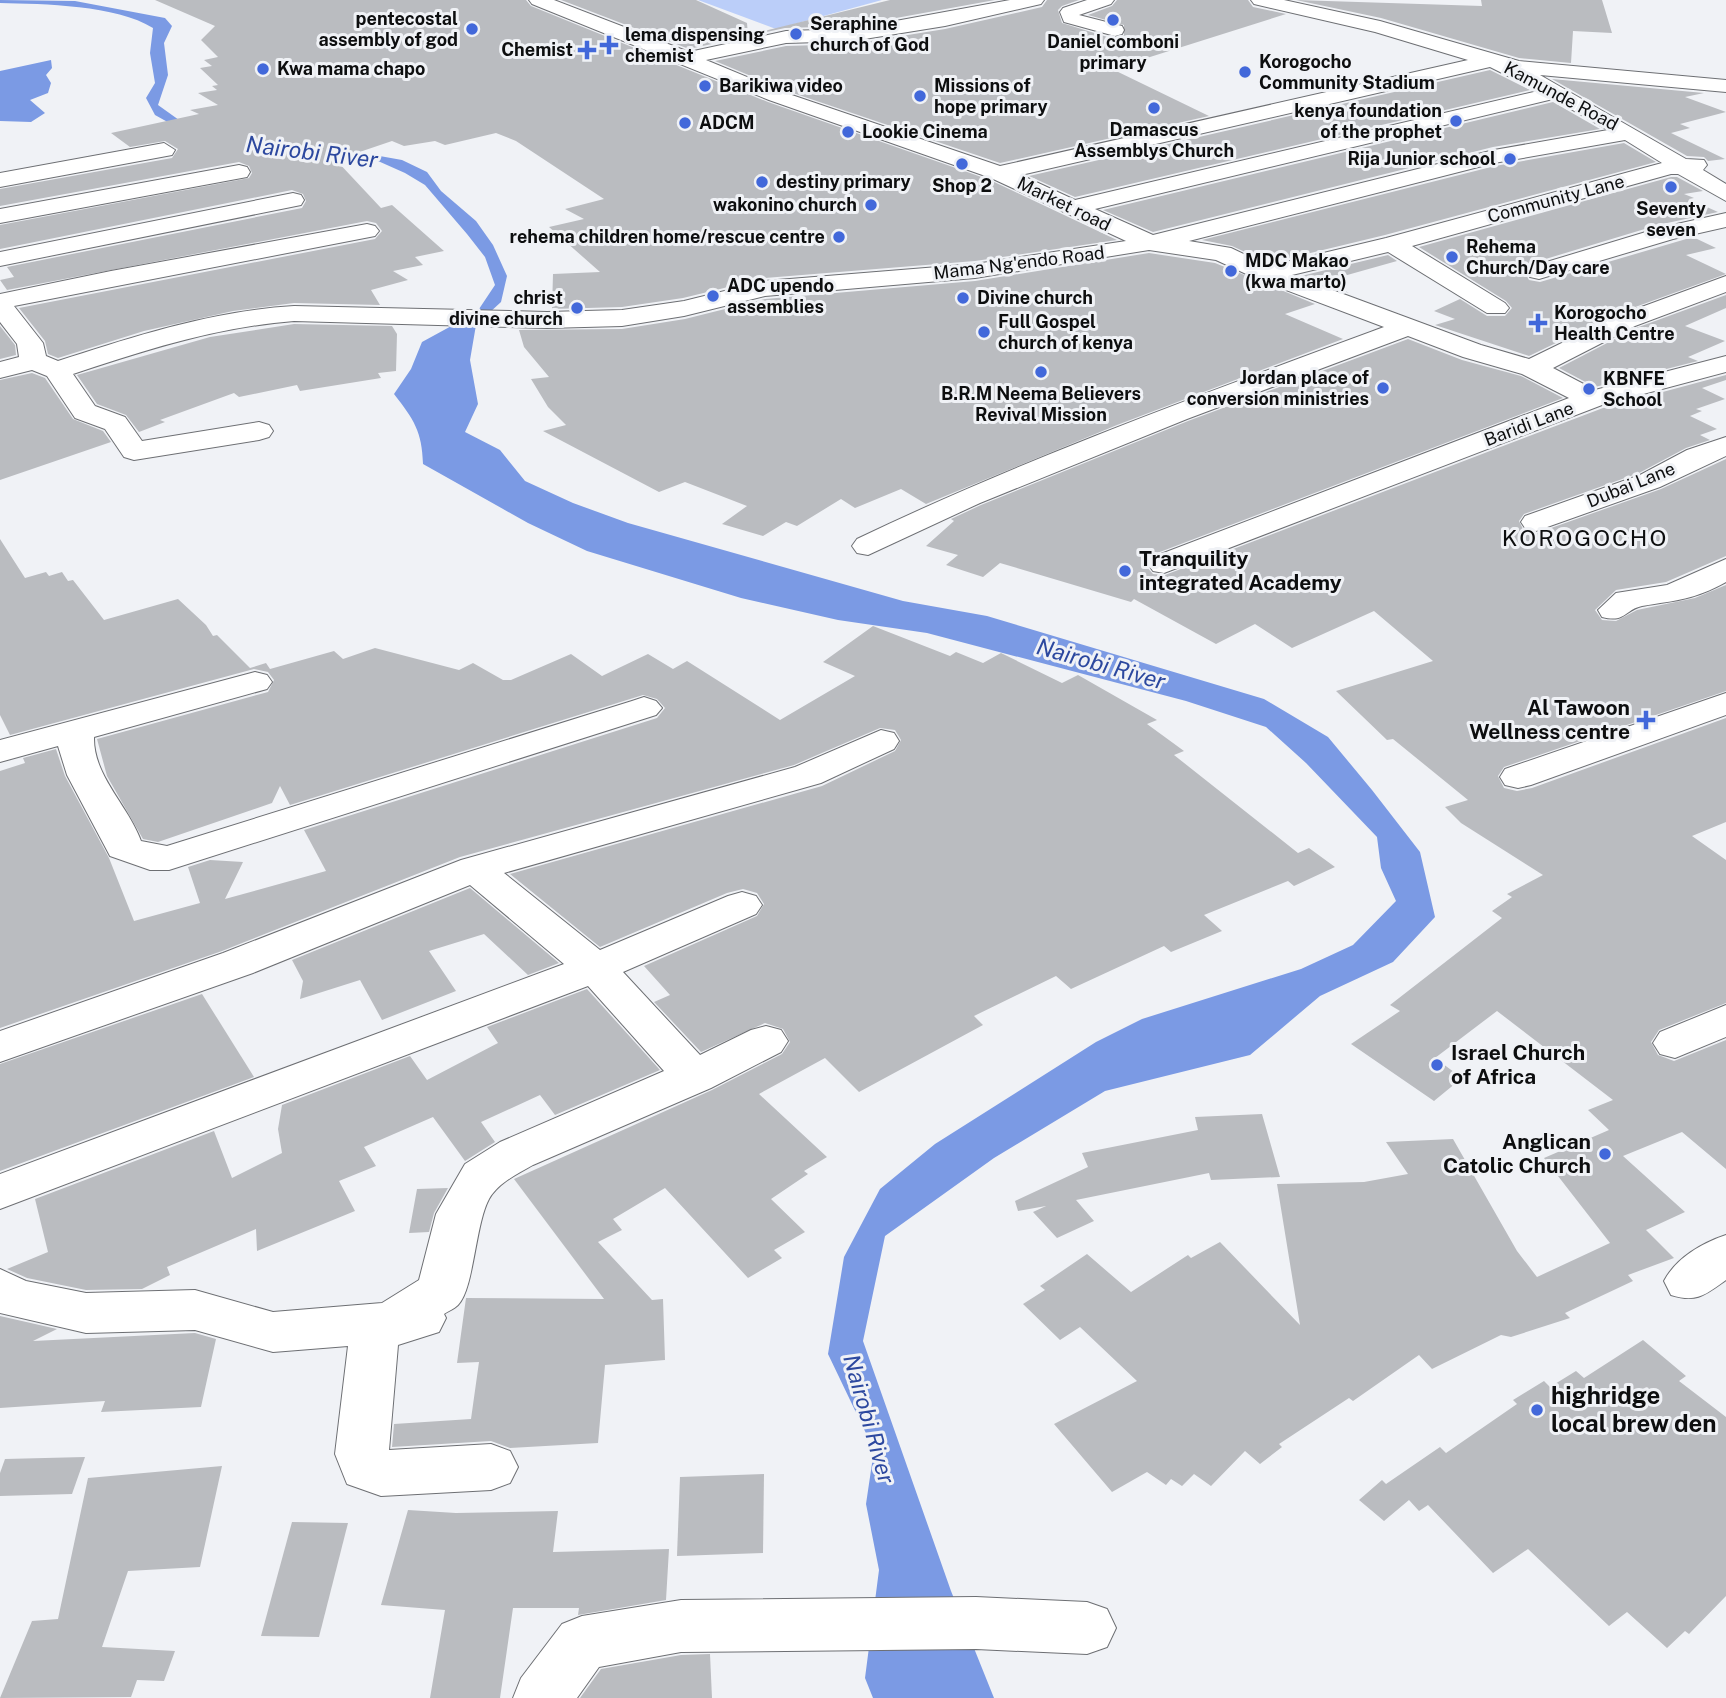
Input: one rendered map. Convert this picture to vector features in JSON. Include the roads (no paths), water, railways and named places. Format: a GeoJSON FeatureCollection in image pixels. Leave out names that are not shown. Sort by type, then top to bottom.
{"type":"FeatureCollection","features":[{"type":"Feature","properties":{"kind":"street","name":"Market road"},"geometry":{"type":"LineString","coordinates":[[538,0],[776,96],[999,173],[1152,244],[1223,253],[1266,274],[1472,351],[1532,368],[1592,399]]}},
{"type":"Feature","properties":{"kind":"street"},"geometry":{"type":"LineString","coordinates":[[693,61],[696,56],[786,37],[852,35],[945,20],[1035,0]]}},
{"type":"Feature","properties":{"kind":"street"},"geometry":{"type":"LineString","coordinates":[[1105,0],[1069,12],[1071,18],[1115,30]]}},
{"type":"Feature","properties":{"kind":"street","name":"Kamunde Road"},"geometry":{"type":"LineString","coordinates":[[1260,0],[1337,16],[1493,60],[1558,92],[1726,194]]}},
{"type":"Feature","properties":{"kind":"street"},"geometry":{"type":"LineString","coordinates":[[999,173],[1493,60],[1518,67],[1726,86]]}},
{"type":"Feature","properties":{"kind":"street"},"geometry":{"type":"LineString","coordinates":[[1074,207],[1558,92]]}},
{"type":"Feature","properties":{"kind":"street","name":"Mama Ng'endo Road"},"geometry":{"type":"LineString","coordinates":[[0,370],[45,365],[199,329],[301,312],[322,316],[525,321],[635,316],[763,289],[950,273],[1091,255],[1152,244],[1477,159],[1571,140],[1629,133]]}},
{"type":"Feature","properties":{"kind":"street"},"geometry":{"type":"LineString","coordinates":[[0,180],[164,149]]}},
{"type":"Feature","properties":{"kind":"street","name":"Community Lane"},"geometry":{"type":"LineString","coordinates":[[1266,274],[1392,244],[1681,167],[1726,163]]}},
{"type":"Feature","properties":{"kind":"street"},"geometry":{"type":"LineString","coordinates":[[0,216],[239,172]]}},
{"type":"Feature","properties":{"kind":"street"},"geometry":{"type":"LineString","coordinates":[[0,259],[293,200]]}},
{"type":"Feature","properties":{"kind":"street"},"geometry":{"type":"LineString","coordinates":[[229,213],[264,249]]}},
{"type":"Feature","properties":{"kind":"street"},"geometry":{"type":"LineString","coordinates":[[1539,272],[1655,236],[1726,220]]}},
{"type":"Feature","properties":{"kind":"street"},"geometry":{"type":"LineString","coordinates":[[259,431],[134,451],[115,423],[85,412],[45,365],[0,304],[264,249],[367,231]]}},
{"type":"Feature","properties":{"kind":"street"},"geometry":{"type":"LineString","coordinates":[[1392,244],[1496,309]]}},
{"type":"Feature","properties":{"kind":"street"},"geometry":{"type":"LineString","coordinates":[[1532,368],[1626,321],[1726,283]]}},
{"type":"Feature","properties":{"kind":"street"},"geometry":{"type":"LineString","coordinates":[[868,546],[969,497],[1177,413],[1411,326]]}},
{"type":"Feature","properties":{"kind":"street","name":"Baridi Lane"},"geometry":{"type":"LineString","coordinates":[[1164,564],[1592,399],[1726,364]]}},
{"type":"Feature","properties":{"kind":"street","name":"Dubai Lane"},"geometry":{"type":"LineString","coordinates":[[1536,522],[1650,481],[1697,456],[1726,446]]}},
{"type":"Feature","properties":{"kind":"street"},"geometry":{"type":"LineString","coordinates":[[1614,610],[1622,601],[1649,595],[1674,594],[1726,569]]}},
{"type":"Feature","properties":{"kind":"street"},"geometry":{"type":"LineString","coordinates":[[0,751],[255,682]]}},
{"type":"Feature","properties":{"kind":"street"},"geometry":{"type":"LineString","coordinates":[[1518,777],[1726,703]]}},
{"type":"Feature","properties":{"kind":"street"},"geometry":{"type":"LineString","coordinates":[[76,730],[73,746],[79,762],[120,830],[124,848],[150,858],[169,858],[644,708]]}},
{"type":"Feature","properties":{"kind":"street"},"geometry":{"type":"LineString","coordinates":[[0,1047],[238,962],[475,869],[808,775],[881,741]]}},
{"type":"Feature","properties":{"kind":"street"},"geometry":{"type":"LineString","coordinates":[[475,869],[595,968],[695,1077]]}},
{"type":"Feature","properties":{"kind":"street"},"geometry":{"type":"LineString","coordinates":[[0,1192],[595,968],[742,905]]}},
{"type":"Feature","properties":{"kind":"street"},"geometry":{"type":"LineString","coordinates":[[1675,1042],[1726,1020]]}},
{"type":"Feature","properties":{"kind":"street"},"geometry":{"type":"LineString","coordinates":[[0,1289],[13,1298],[86,1313],[195,1311],[273,1332],[382,1328],[441,1291],[449,1251],[470,1191],[482,1176],[552,1139],[695,1077],[766,1041]]}},
{"type":"Feature","properties":{"kind":"street"},"geometry":{"type":"LineString","coordinates":[[1688,1281],[1726,1254]]}},
{"type":"Feature","properties":{"kind":"street"},"geometry":{"type":"LineString","coordinates":[[382,1328],[362,1454],[366,1468],[381,1473],[491,1467]]}},
{"type":"Feature","properties":{"kind":"street"},"geometry":{"type":"LineString","coordinates":[[542,1698],[582,1643],[681,1626],[976,1623],[1087,1628]]}},
{"type":"Feature","properties":{"kind":"water","name":"Nairobi River"},"geometry":{"type":"Polygon","coordinates":[[[0,0],[75,1],[165,18],[172,26],[164,43],[168,75],[158,105],[179,120],[402,160],[427,172],[441,191],[476,221],[493,245],[507,276],[501,302],[476,325],[470,360],[478,404],[465,432],[500,450],[525,481],[573,503],[628,523],[903,601],[987,616],[1264,699],[1328,737],[1420,852],[1435,917],[1393,962],[1320,996],[1250,1055],[1105,1091],[994,1158],[885,1236],[863,1341],[951,1591],[994,1698],[873,1698],[865,1678],[879,1570],[866,1504],[874,1450],[828,1354],[844,1257],[880,1189],[935,1144],[1096,1042],[1142,1019],[1301,969],[1353,945],[1396,901],[1381,868],[1377,837],[1306,763],[1266,727],[1186,701],[927,633],[838,620],[741,598],[587,551],[528,523],[423,464],[416,426],[394,394],[411,369],[422,342],[477,312],[495,285],[485,257],[425,185],[378,161],[182,130],[155,115],[146,98],[155,83],[150,53],[153,28],[138,20],[100,10],[0,3],[0,0]]]}},
{"type":"Feature","properties":{"kind":"water"},"geometry":{"type":"Polygon","coordinates":[[[51,60],[52,68],[46,75],[51,83],[48,93],[30,100],[45,113],[31,122],[0,121],[0,71],[51,60]]]}},
{"type":"Feature","properties":{"kind":"place","name":"Daniel comboni primary"},"geometry":{"type":"Point","coordinates":[1113,20]}},
{"type":"Feature","properties":{"kind":"place","name":"pentecostal assembly of god"},"geometry":{"type":"Point","coordinates":[472,29]}},
{"type":"Feature","properties":{"kind":"place","name":"Seraphine church of God"},"geometry":{"type":"Point","coordinates":[796,34]}},
{"type":"Feature","properties":{"kind":"place","name":"lema dispensing chemist"},"geometry":{"type":"Point","coordinates":[609,45]}},
{"type":"Feature","properties":{"kind":"place","name":"Chemist"},"geometry":{"type":"Point","coordinates":[587,50]}},
{"type":"Feature","properties":{"kind":"place","name":"Kwa mama chapo"},"geometry":{"type":"Point","coordinates":[263,69]}},
{"type":"Feature","properties":{"kind":"place","name":"Korogocho Community Stadium"},"geometry":{"type":"Point","coordinates":[1245,72]}},
{"type":"Feature","properties":{"kind":"place","name":"Barikiwa video"},"geometry":{"type":"Point","coordinates":[705,86]}},
{"type":"Feature","properties":{"kind":"place","name":"Missions of hope primary"},"geometry":{"type":"Point","coordinates":[920,96]}},
{"type":"Feature","properties":{"kind":"place","name":"Damascus Assemblys Church"},"geometry":{"type":"Point","coordinates":[1154,108]}},
{"type":"Feature","properties":{"kind":"place","name":"kenya foundation of the prophet"},"geometry":{"type":"Point","coordinates":[1456,121]}},
{"type":"Feature","properties":{"kind":"place","name":"ADCM"},"geometry":{"type":"Point","coordinates":[685,123]}},
{"type":"Feature","properties":{"kind":"place","name":"Lookie Cinema"},"geometry":{"type":"Point","coordinates":[848,132]}},
{"type":"Feature","properties":{"kind":"place","name":"Rija Junior school"},"geometry":{"type":"Point","coordinates":[1510,159]}},
{"type":"Feature","properties":{"kind":"place","name":"Shop 2"},"geometry":{"type":"Point","coordinates":[962,164]}},
{"type":"Feature","properties":{"kind":"place","name":"destiny primary"},"geometry":{"type":"Point","coordinates":[762,182]}},
{"type":"Feature","properties":{"kind":"place","name":"Seventy seven"},"geometry":{"type":"Point","coordinates":[1671,187]}},
{"type":"Feature","properties":{"kind":"place","name":"wakonino church"},"geometry":{"type":"Point","coordinates":[871,205]}},
{"type":"Feature","properties":{"kind":"place","name":"rehema children home/rescue centre"},"geometry":{"type":"Point","coordinates":[839,237]}},
{"type":"Feature","properties":{"kind":"place","name":"Rehema Church/Day care"},"geometry":{"type":"Point","coordinates":[1452,257]}},
{"type":"Feature","properties":{"kind":"place","name":"MDC Makao (kwa marto)"},"geometry":{"type":"Point","coordinates":[1231,271]}},
{"type":"Feature","properties":{"kind":"place","name":"ADC upendo assemblies"},"geometry":{"type":"Point","coordinates":[713,296]}},
{"type":"Feature","properties":{"kind":"place","name":"Divine church"},"geometry":{"type":"Point","coordinates":[963,298]}},
{"type":"Feature","properties":{"kind":"place","name":"christ divine church"},"geometry":{"type":"Point","coordinates":[577,308]}},
{"type":"Feature","properties":{"kind":"place","name":"Korogocho Health Centre"},"geometry":{"type":"Point","coordinates":[1538,323]}},
{"type":"Feature","properties":{"kind":"place","name":"Full Gospel church of kenya"},"geometry":{"type":"Point","coordinates":[984,332]}},
{"type":"Feature","properties":{"kind":"place","name":"B.R.M Neema Believers Revival Mission"},"geometry":{"type":"Point","coordinates":[1041,372]}},
{"type":"Feature","properties":{"kind":"place","name":"Jordan place of conversion ministries"},"geometry":{"type":"Point","coordinates":[1383,388]}},
{"type":"Feature","properties":{"kind":"place","name":"KBNFE School"},"geometry":{"type":"Point","coordinates":[1589,389]}},
{"type":"Feature","properties":{"kind":"place","name":"Tranquility integrated Academy"},"geometry":{"type":"Point","coordinates":[1125,571]}},
{"type":"Feature","properties":{"kind":"place","name":"Al Tawoon Wellness centre"},"geometry":{"type":"Point","coordinates":[1646,720]}},
{"type":"Feature","properties":{"kind":"place","name":"Israel Church of Africa"},"geometry":{"type":"Point","coordinates":[1437,1065]}},
{"type":"Feature","properties":{"kind":"place","name":"Anglican Catolic Church"},"geometry":{"type":"Point","coordinates":[1605,1154]}},
{"type":"Feature","properties":{"kind":"place","name":"highridge local brew den"},"geometry":{"type":"Point","coordinates":[1537,1410]}},
{"type":"Feature","properties":{"kind":"district","name":"KOROGOCHO"},"geometry":{"type":"Point","coordinates":[1585,538]}}]}
